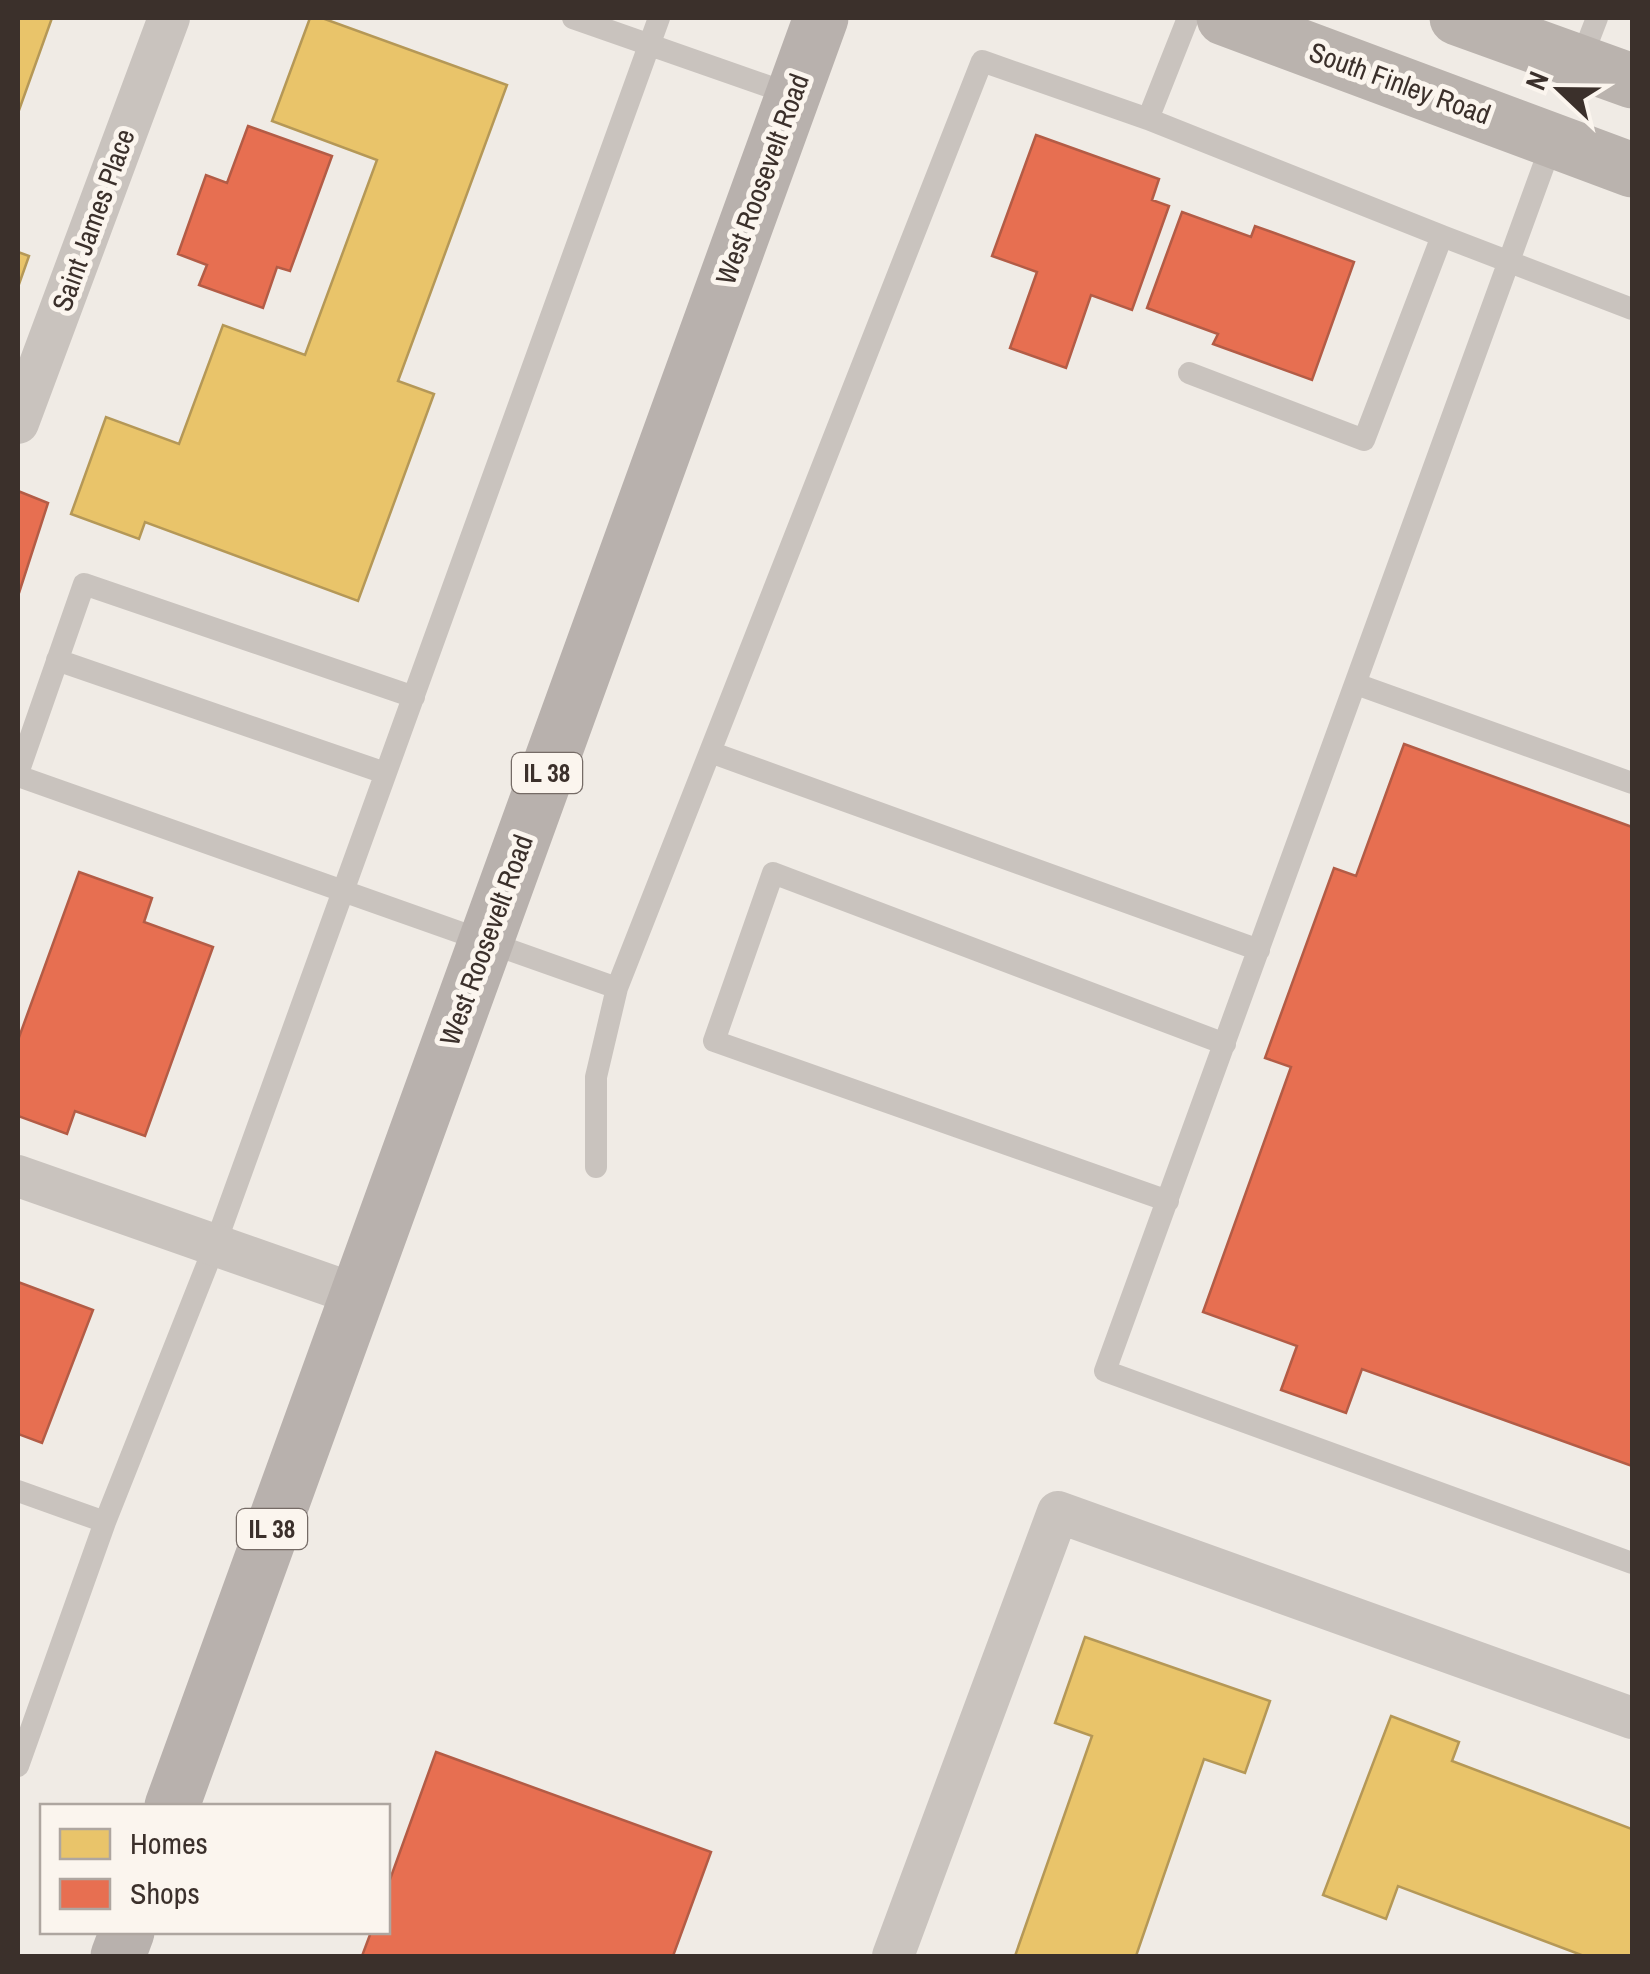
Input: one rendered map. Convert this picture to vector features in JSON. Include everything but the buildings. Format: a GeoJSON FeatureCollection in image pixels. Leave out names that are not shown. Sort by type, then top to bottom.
{"type":"FeatureCollection","features":[{"type":"Feature","properties":{"kind":"main road","name":"West Roosevelt Road"},"geometry":{"type":"LineString","coordinates":[[173,1804],[821,18]]}},
{"type":"Feature","properties":{"kind":"main road","name":"South Finley Road"},"geometry":{"type":"LineString","coordinates":[[1224,18],[1632,170]]}},
{"type":"Feature","properties":{"kind":"main road"},"geometry":{"type":"LineString","coordinates":[[1457,18],[1589,40],[1632,82]]}},
{"type":"Feature","properties":{"kind":"street","name":"Saint James Place"},"geometry":{"type":"LineString","coordinates":[[18,423],[169,18]]}},
{"type":"Feature","properties":{"kind":"street"},"geometry":{"type":"LineString","coordinates":[[18,1176],[357,1295]]}},
{"type":"Feature","properties":{"kind":"street"},"geometry":{"type":"LineString","coordinates":[[893,1956],[1058,1512],[1632,1718]]}},
{"type":"Feature","properties":{"kind":"lane"},"geometry":{"type":"LineString","coordinates":[[573,18],[793,95]]}},
{"type":"Feature","properties":{"kind":"lane"},"geometry":{"type":"LineString","coordinates":[[18,1766],[105,1522],[215,1245],[659,18]]}},
{"type":"Feature","properties":{"kind":"lane"},"geometry":{"type":"LineString","coordinates":[[1148,119],[1188,18]]}},
{"type":"Feature","properties":{"kind":"lane"},"geometry":{"type":"LineString","coordinates":[[596,1167],[596,1077],[617,988],[982,61],[1148,119],[1632,308]]}},
{"type":"Feature","properties":{"kind":"lane"},"geometry":{"type":"LineString","coordinates":[[1553,140],[1106,1371],[1632,1563]]}},
{"type":"Feature","properties":{"kind":"lane"},"geometry":{"type":"LineString","coordinates":[[1189,374],[1364,440],[1442,236]]}},
{"type":"Feature","properties":{"kind":"lane"},"geometry":{"type":"LineString","coordinates":[[414,697],[84,584],[18,774],[617,988]]}},
{"type":"Feature","properties":{"kind":"lane"},"geometry":{"type":"LineString","coordinates":[[57,660],[385,773]]}},
{"type":"Feature","properties":{"kind":"lane"},"geometry":{"type":"LineString","coordinates":[[1356,684],[1632,783]]}},
{"type":"Feature","properties":{"kind":"lane"},"geometry":{"type":"LineString","coordinates":[[710,752],[1259,950]]}},
{"type":"Feature","properties":{"kind":"lane"},"geometry":{"type":"LineString","coordinates":[[1168,1201],[714,1040],[773,873],[1224,1044]]}},
{"type":"Feature","properties":{"kind":"lane"},"geometry":{"type":"LineString","coordinates":[[18,1491],[105,1522]]}}]}
